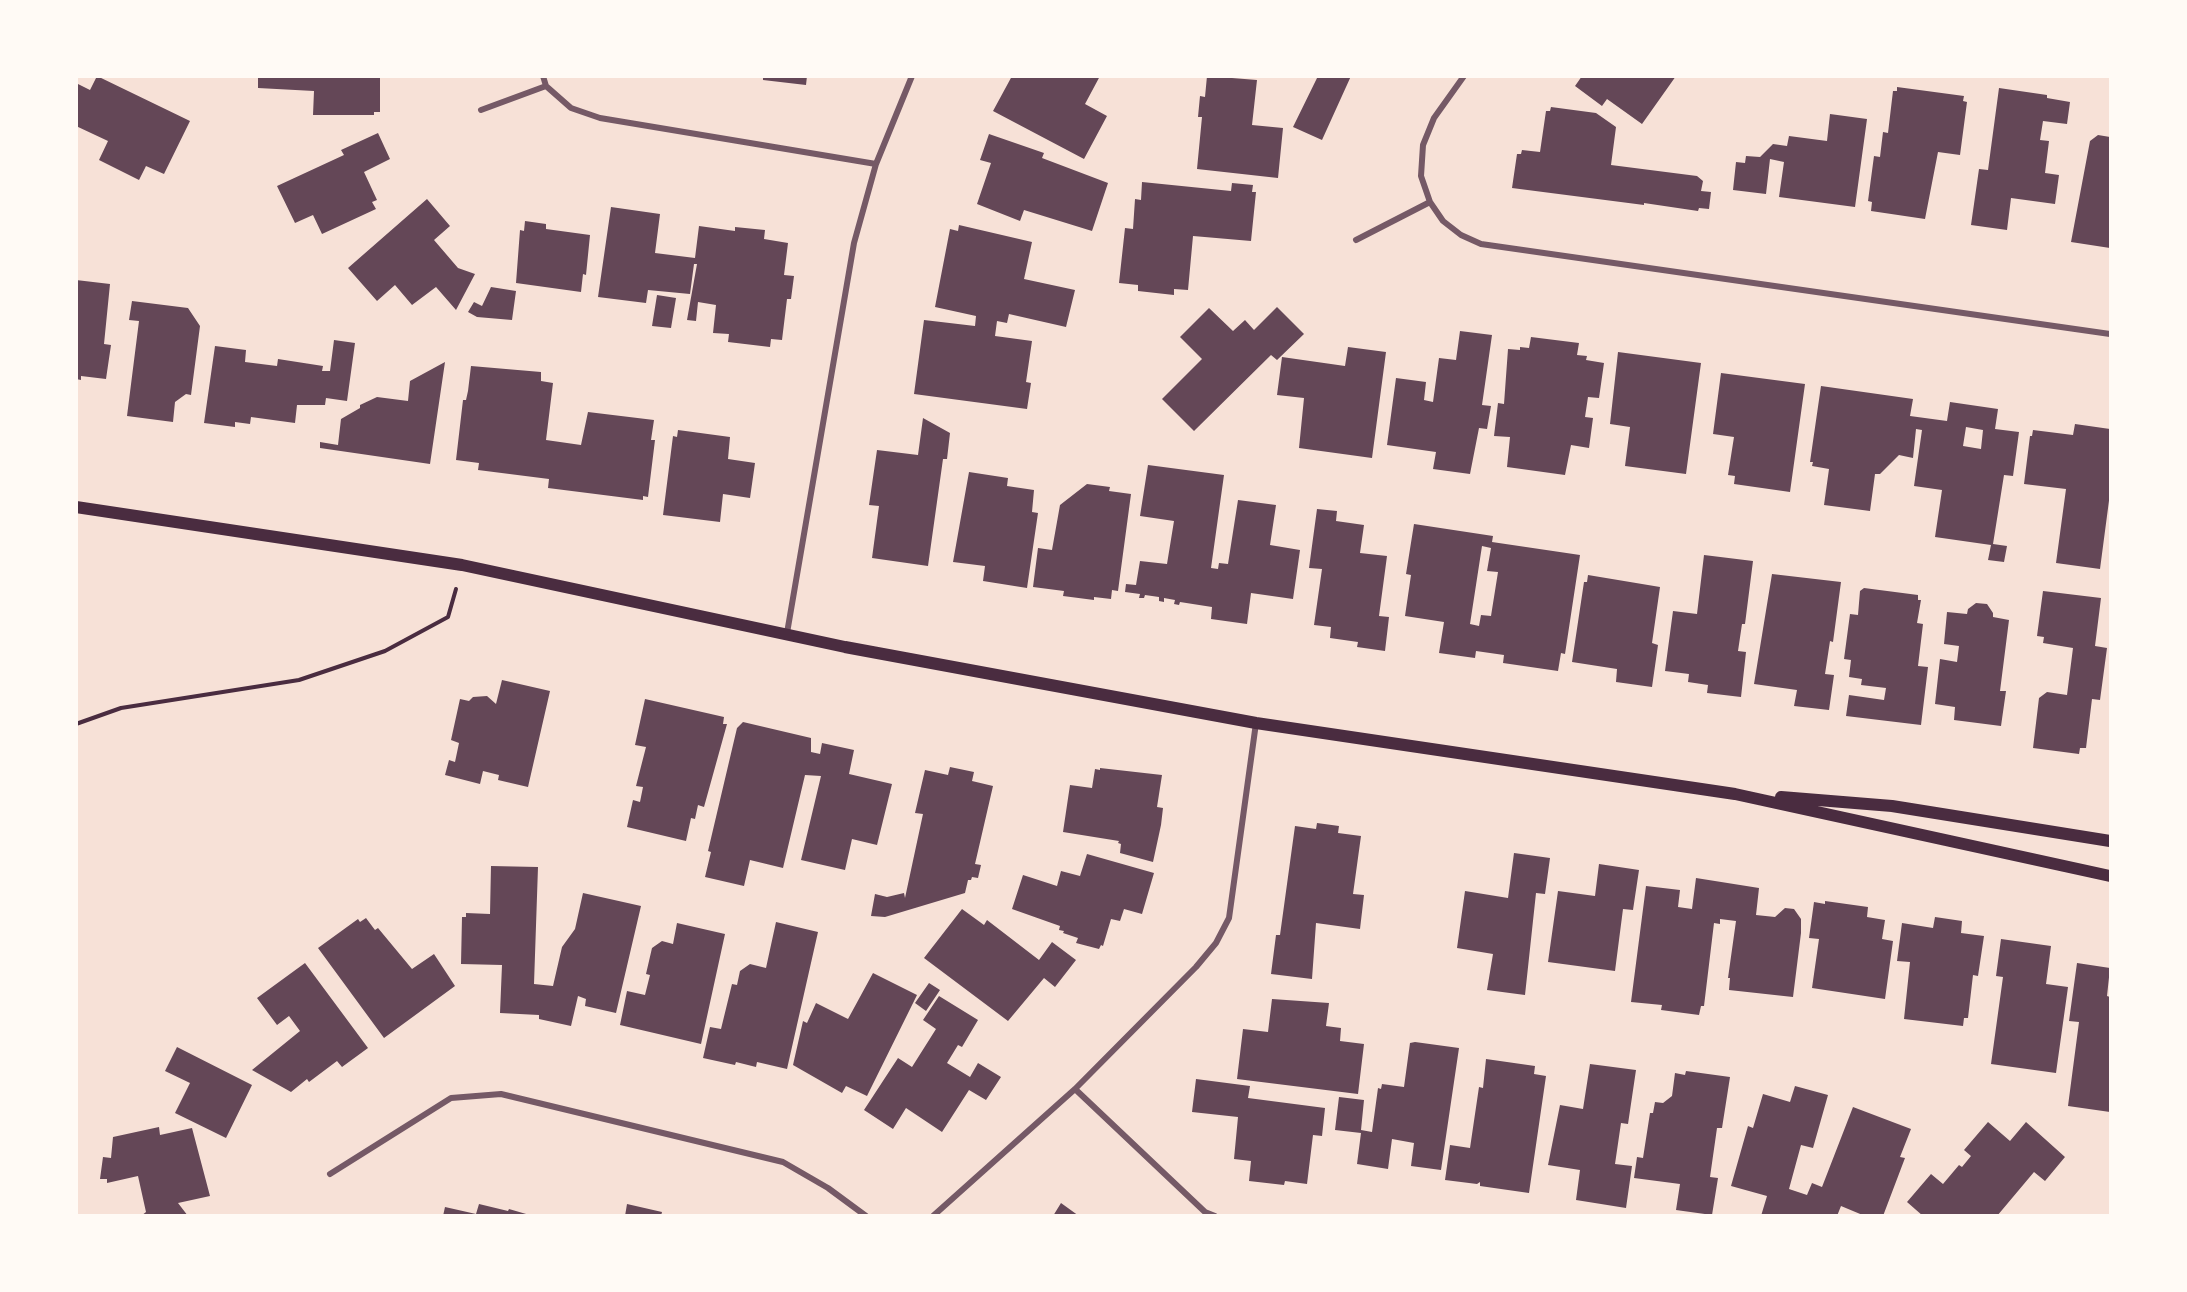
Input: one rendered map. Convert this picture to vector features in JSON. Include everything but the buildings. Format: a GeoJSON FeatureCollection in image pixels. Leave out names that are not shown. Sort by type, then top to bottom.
{"type":"FeatureCollection","features":[{"type":"Feature","properties":{"kind":"main road"},"geometry":{"type":"LineString","coordinates":[[76,507],[462,565],[845,647],[1256,723],[1735,794],[2110,876]]}},
{"type":"Feature","properties":{"kind":"main road"},"geometry":{"type":"LineString","coordinates":[[1735,794],[1892,806],[2110,841]]}},
{"type":"Feature","properties":{"kind":"street"},"geometry":{"type":"LineString","coordinates":[[543,76],[546,86],[571,108],[600,118],[876,164]]}},
{"type":"Feature","properties":{"kind":"street"},"geometry":{"type":"LineString","coordinates":[[787,633],[854,243],[876,164],[912,76]]}},
{"type":"Feature","properties":{"kind":"street"},"geometry":{"type":"LineString","coordinates":[[1464,76],[1434,118],[1423,145],[1421,176],[1430,202],[1443,221],[1461,235],[1481,244],[2110,334]]}},
{"type":"Feature","properties":{"kind":"street"},"geometry":{"type":"LineString","coordinates":[[481,110],[546,86]]}},
{"type":"Feature","properties":{"kind":"street"},"geometry":{"type":"LineString","coordinates":[[1356,240],[1430,202]]}},
{"type":"Feature","properties":{"kind":"street"},"geometry":{"type":"LineString","coordinates":[[933,1215],[1075,1089],[1196,967],[1216,943],[1229,918],[1256,723]]}},
{"type":"Feature","properties":{"kind":"street"},"geometry":{"type":"LineString","coordinates":[[1075,1089],[1204,1212],[1215,1215]]}},
{"type":"Feature","properties":{"kind":"street"},"geometry":{"type":"LineString","coordinates":[[330,1174],[451,1098],[501,1094],[783,1162],[828,1188],[866,1215]]}},
{"type":"Feature","properties":{"kind":"path"},"geometry":{"type":"LineString","coordinates":[[76,724],[121,708],[300,680],[386,651],[447,617],[462,565]]}}]}
